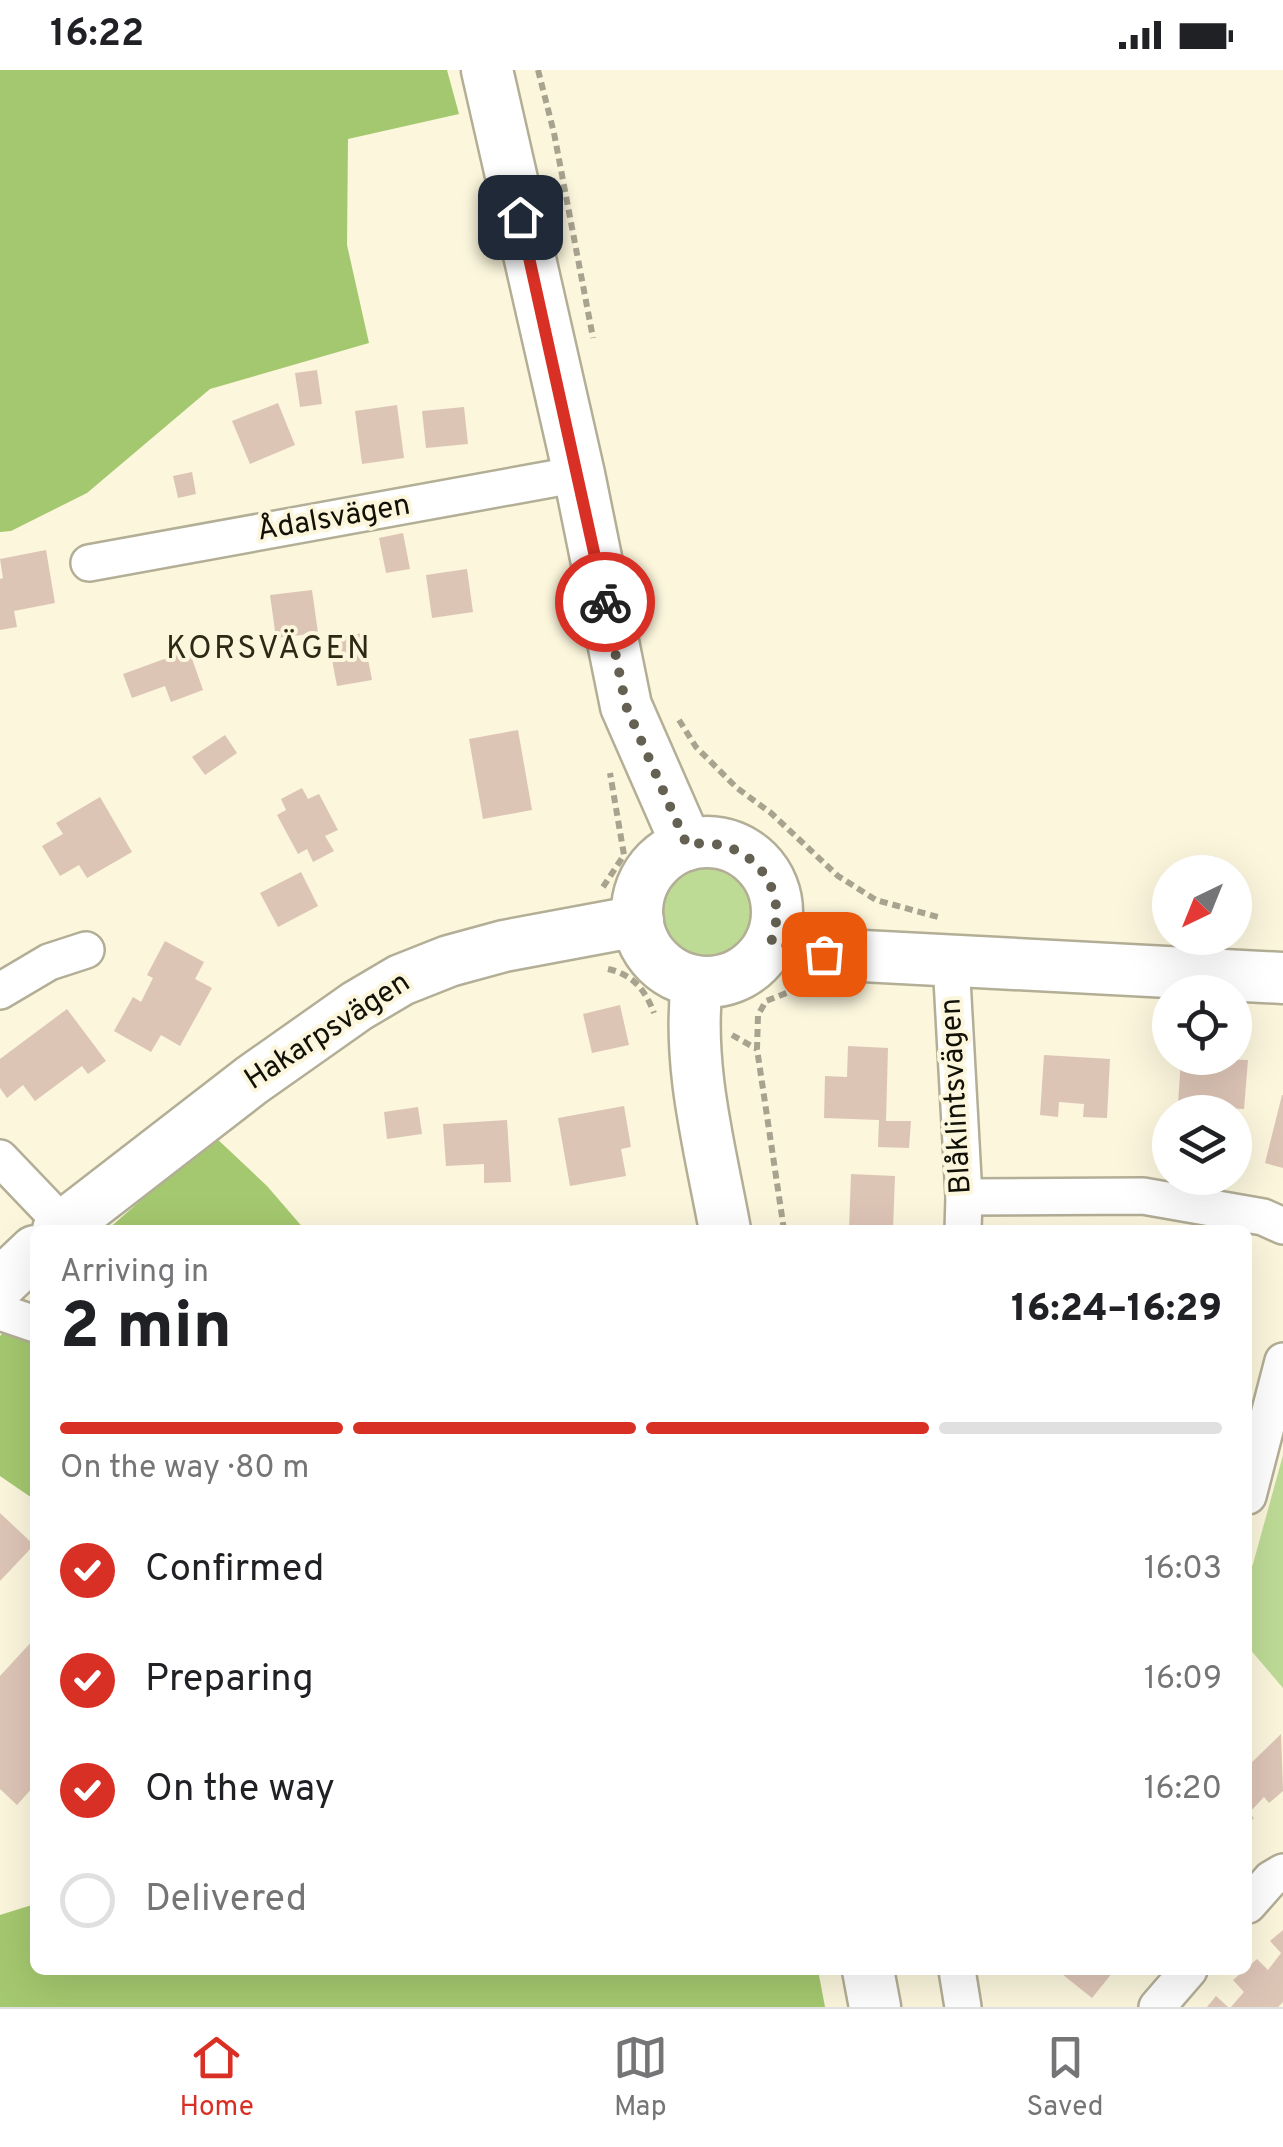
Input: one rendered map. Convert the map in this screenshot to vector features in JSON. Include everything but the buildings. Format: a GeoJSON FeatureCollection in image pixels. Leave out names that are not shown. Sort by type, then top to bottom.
{"type":"FeatureCollection","features":[{"type":"Feature","properties":{"kind":"main road"},"geometry":{"type":"LineString","coordinates":[[487,70],[579,474],[626,706],[687,845]]}},
{"type":"Feature","properties":{"kind":"main road"},"geometry":{"type":"LineString","coordinates":[[695,1001],[758,960],[771,942],[776,922],[777,902],[760,866],[726,845],[707,842],[687,845],[648,874],[638,902],[638,921],[644,942],[657,961],[676,974],[695,1001],[700,1105],[725,1225]]}},
{"type":"Feature","properties":{"kind":"main road","name":"Hakarpsvägen"},"geometry":{"type":"LineString","coordinates":[[65,1225],[252,1080],[401,980],[504,946],[638,921]]}},
{"type":"Feature","properties":{"kind":"main road"},"geometry":{"type":"LineString","coordinates":[[771,942],[824,954],[946,940],[1283,978]]}},
{"type":"Feature","properties":{"kind":"main road","name":"Hakarpsvägen"},"geometry":{"type":"LineString","coordinates":[[0,1284],[30,1256]]}},
{"type":"Feature","properties":{"kind":"main road"},"geometry":{"type":"LineString","coordinates":[[869,1975],[876,2007]]}},
{"type":"Feature","properties":{"kind":"street","name":"Ådalsvägen"},"geometry":{"type":"LineString","coordinates":[[89,564],[579,474]]}},
{"type":"Feature","properties":{"kind":"street","name":"Blåklintsvägen"},"geometry":{"type":"LineString","coordinates":[[946,940],[964,1213]]}},
{"type":"Feature","properties":{"kind":"street"},"geometry":{"type":"LineString","coordinates":[[0,991],[49,962],[86,950]]}},
{"type":"Feature","properties":{"kind":"street"},"geometry":{"type":"LineString","coordinates":[[0,1158],[45,1225]]}},
{"type":"Feature","properties":{"kind":"street"},"geometry":{"type":"LineString","coordinates":[[964,1213],[1144,1196],[1263,1217],[1283,1226]]}},
{"type":"Feature","properties":{"kind":"street"},"geometry":{"type":"LineString","coordinates":[[0,1312],[30,1322]]}},
{"type":"Feature","properties":{"kind":"street"},"geometry":{"type":"LineString","coordinates":[[1252,1481],[1283,1361]]}},
{"type":"Feature","properties":{"kind":"street"},"geometry":{"type":"LineString","coordinates":[[1252,1900],[1283,1872]]}},
{"type":"Feature","properties":{"kind":"street"},"geometry":{"type":"LineString","coordinates":[[958,1975],[962,2007]]}},
{"type":"Feature","properties":{"kind":"street"},"geometry":{"type":"LineString","coordinates":[[1157,2007],[1185,1975]]}},
{"type":"Feature","properties":{"kind":"path"},"geometry":{"type":"LineString","coordinates":[[538,70],[554,133],[596,354]]}},
{"type":"Feature","properties":{"kind":"path"},"geometry":{"type":"LineString","coordinates":[[676,715],[696,747],[737,788],[771,813],[838,876],[946,940]]}},
{"type":"Feature","properties":{"kind":"path"},"geometry":{"type":"LineString","coordinates":[[592,966],[621,972],[636,982],[644,989],[659,1023],[695,1001],[757,1048],[783,1225]]}},
{"type":"Feature","properties":{"kind":"green space"},"geometry":{"type":"Polygon","coordinates":[[[0,70],[447,70],[459,114],[348,139],[347,245],[369,343],[210,389],[87,493],[11,531],[0,532],[0,70]]]}},
{"type":"Feature","properties":{"kind":"green space"},"geometry":{"type":"Polygon","coordinates":[[[707,865],[725,869],[740,879],[750,894],[754,912],[750,930],[740,945],[725,955],[707,959],[689,955],[674,945],[664,930],[660,912],[664,894],[674,879],[689,869],[707,865]]]}},
{"type":"Feature","properties":{"kind":"green space"},"geometry":{"type":"Polygon","coordinates":[[[214,1136],[267,1186],[301,1225],[113,1225],[214,1136]]]}},
{"type":"Feature","properties":{"kind":"green space"},"geometry":{"type":"Polygon","coordinates":[[[30,1303],[30,1497],[0,1476],[0,1336],[30,1303]]]}},
{"type":"Feature","properties":{"kind":"green space"},"geometry":{"type":"Polygon","coordinates":[[[1283,1455],[1283,1688],[1252,1652],[1253,1564],[1283,1455]]]}},
{"type":"Feature","properties":{"kind":"green space"},"geometry":{"type":"Polygon","coordinates":[[[30,1906],[30,1975],[819,1975],[825,2007],[0,2007],[0,1915],[30,1906]]]}},
{"type":"Feature","properties":{"kind":"way so far"},"geometry":{"type":"LineString","coordinates":[[605,602],[626,706],[687,845],[716,843],[753,860],[766,874],[777,902],[771,942],[824,954]]}},
{"type":"Feature","properties":{"kind":"district","name":"KORSVÄGEN"},"geometry":{"type":"Point","coordinates":[269,650]}},
{"type":"Feature","properties":{"kind":"route"},"geometry":{"type":"LineString","coordinates":[[520,217],[605,602]]}}]}
